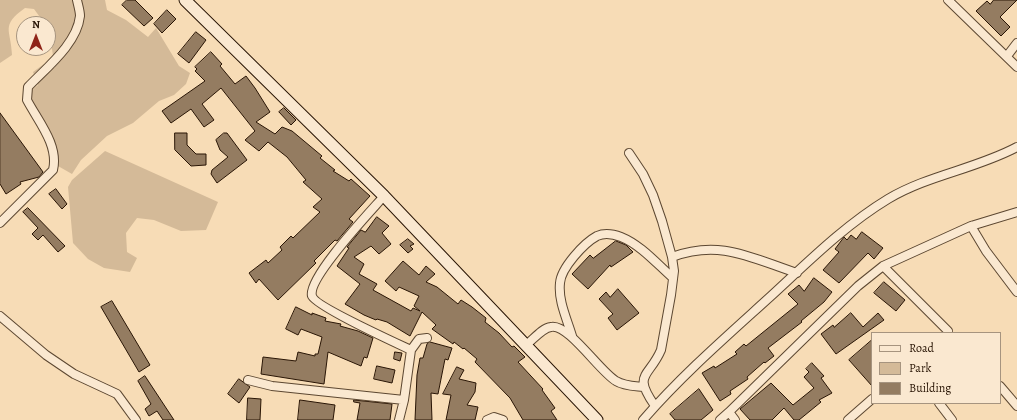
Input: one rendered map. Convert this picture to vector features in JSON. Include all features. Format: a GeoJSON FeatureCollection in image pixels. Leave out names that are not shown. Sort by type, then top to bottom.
{"type":"FeatureCollection","features":[{"type":"Feature","properties":{"kind":"main road"},"geometry":{"type":"LineString","coordinates":[[185,0],[384,196],[597,420]]}},
{"type":"Feature","properties":{"kind":"street"},"geometry":{"type":"LineString","coordinates":[[0,223],[53,170],[55,160],[53,147],[27,100],[26,94],[28,87],[68,43],[77,27],[80,15],[77,0]]}},
{"type":"Feature","properties":{"kind":"street"},"geometry":{"type":"LineString","coordinates":[[948,0],[1017,67]]}},
{"type":"Feature","properties":{"kind":"street"},"geometry":{"type":"LineString","coordinates":[[1007,56],[1017,43]]}},
{"type":"Feature","properties":{"kind":"street"},"geometry":{"type":"LineString","coordinates":[[642,420],[655,406],[797,273],[861,217],[889,199],[917,185],[987,161],[1017,147]]}},
{"type":"Feature","properties":{"kind":"street"},"geometry":{"type":"LineString","coordinates":[[629,153],[643,174],[653,195],[672,257],[673,278],[661,350],[658,358],[646,372],[643,387],[655,406]]}},
{"type":"Feature","properties":{"kind":"street"},"geometry":{"type":"LineString","coordinates":[[384,196],[326,263],[312,289],[312,296],[316,302],[410,350]]}},
{"type":"Feature","properties":{"kind":"street"},"geometry":{"type":"LineString","coordinates":[[720,420],[858,286],[883,266],[972,226],[1017,212]]}},
{"type":"Feature","properties":{"kind":"street"},"geometry":{"type":"LineString","coordinates":[[972,226],[986,251],[1017,292]]}},
{"type":"Feature","properties":{"kind":"street"},"geometry":{"type":"LineString","coordinates":[[572,336],[560,293],[562,273],[597,236],[604,234],[622,237],[641,249],[673,278]]}},
{"type":"Feature","properties":{"kind":"street"},"geometry":{"type":"LineString","coordinates":[[672,257],[695,250],[720,249],[797,273]]}},
{"type":"Feature","properties":{"kind":"street"},"geometry":{"type":"LineString","coordinates":[[883,266],[948,332]]}},
{"type":"Feature","properties":{"kind":"street"},"geometry":{"type":"LineString","coordinates":[[0,316],[57,363],[74,374],[116,394],[136,420]]}},
{"type":"Feature","properties":{"kind":"street"},"geometry":{"type":"LineString","coordinates":[[526,345],[549,327],[554,326],[572,336],[608,376],[624,385],[643,387]]}},
{"type":"Feature","properties":{"kind":"street"},"geometry":{"type":"LineString","coordinates":[[399,420],[404,400],[410,350],[419,339],[428,338]]}},
{"type":"Feature","properties":{"kind":"street"},"geometry":{"type":"LineString","coordinates":[[248,380],[272,386],[404,400]]}},
{"type":"Feature","properties":{"kind":"street"},"geometry":{"type":"LineString","coordinates":[[1001,387],[1017,406]]}},
{"type":"Feature","properties":{"kind":"street"},"geometry":{"type":"LineString","coordinates":[[848,420],[871,400]]}},
{"type":"Feature","properties":{"kind":"street"},"geometry":{"type":"LineString","coordinates":[[940,404],[952,420]]}},
{"type":"Feature","properties":{"kind":"street"},"geometry":{"type":"LineString","coordinates":[[729,412],[735,420]]}},
{"type":"Feature","properties":{"kind":"street"},"geometry":{"type":"LineString","coordinates":[[488,420],[494,417],[503,420]]}},
{"type":"Feature","properties":{"kind":"green space"},"geometry":{"type":"Polygon","coordinates":[[[0,0],[105,0],[107,10],[126,20],[148,37],[156,28],[179,66],[190,73],[186,84],[174,95],[159,101],[133,123],[107,136],[81,160],[72,174],[51,162],[49,136],[33,107],[30,92],[38,85],[33,72],[44,64],[55,68],[53,56],[56,56],[56,16],[39,16],[34,9],[25,8],[17,14],[12,19],[9,28],[12,55],[0,63],[0,0]]]}},
{"type":"Feature","properties":{"kind":"green space"},"geometry":{"type":"Polygon","coordinates":[[[105,151],[218,202],[206,230],[181,231],[154,220],[137,218],[126,233],[127,252],[137,258],[130,272],[104,268],[88,259],[73,243],[68,187],[72,180],[105,151]]]}},
{"type":"Feature","properties":{"kind":"building"},"geometry":{"type":"Polygon","coordinates":[[[127,0],[135,0],[153,18],[144,26],[122,5],[127,0]]]}},
{"type":"Feature","properties":{"kind":"building"},"geometry":{"type":"Polygon","coordinates":[[[994,0],[1017,0],[1000,17],[1010,27],[1001,36],[976,11],[987,1],[990,4],[994,0]]]}},
{"type":"Feature","properties":{"kind":"building"},"geometry":{"type":"Polygon","coordinates":[[[167,10],[176,19],[162,33],[154,24],[167,10]]]}},
{"type":"Feature","properties":{"kind":"building"},"geometry":{"type":"Polygon","coordinates":[[[196,32],[206,40],[189,63],[178,54],[196,32]]]}},
{"type":"Feature","properties":{"kind":"building"},"geometry":{"type":"Polygon","coordinates":[[[211,52],[222,64],[220,66],[235,84],[246,76],[255,88],[270,112],[256,122],[275,134],[282,127],[292,131],[322,156],[320,158],[335,170],[333,171],[349,181],[351,179],[370,196],[349,219],[353,222],[337,241],[335,240],[314,261],[316,263],[278,300],[259,279],[256,283],[249,273],[266,260],[268,263],[282,250],[280,247],[291,236],[293,238],[320,212],[313,207],[322,199],[303,182],[306,180],[287,157],[268,142],[259,151],[245,140],[255,131],[221,88],[202,104],[214,120],[204,127],[191,109],[171,123],[162,111],[205,81],[195,71],[197,69],[195,67],[211,52]]]}},
{"type":"Feature","properties":{"kind":"building"},"geometry":{"type":"Polygon","coordinates":[[[284,108],[296,120],[291,125],[279,112],[284,108]]]}},
{"type":"Feature","properties":{"kind":"building"},"geometry":{"type":"Polygon","coordinates":[[[0,113],[43,172],[39,177],[20,182],[21,184],[6,194],[0,184],[0,113]]]}},
{"type":"Feature","properties":{"kind":"building"},"geometry":{"type":"Polygon","coordinates":[[[175,133],[187,133],[187,145],[196,154],[206,154],[206,165],[191,166],[175,150],[175,133]]]}},
{"type":"Feature","properties":{"kind":"building"},"geometry":{"type":"Polygon","coordinates":[[[224,133],[227,133],[247,160],[217,183],[211,174],[212,170],[228,157],[220,150],[216,140],[224,133]]]}},
{"type":"Feature","properties":{"kind":"building"},"geometry":{"type":"Polygon","coordinates":[[[56,189],[67,204],[62,209],[49,194],[56,189]]]}},
{"type":"Feature","properties":{"kind":"building"},"geometry":{"type":"Polygon","coordinates":[[[28,208],[65,246],[58,252],[43,235],[38,240],[32,234],[38,228],[23,212],[28,208]]]}},
{"type":"Feature","properties":{"kind":"building"},"geometry":{"type":"Polygon","coordinates":[[[377,217],[389,226],[382,233],[391,244],[379,254],[371,246],[354,257],[364,264],[359,274],[377,284],[373,290],[411,311],[413,308],[420,311],[414,306],[419,296],[399,287],[396,291],[385,281],[403,261],[419,275],[426,266],[435,274],[426,282],[437,287],[458,304],[461,300],[472,307],[486,318],[485,322],[525,357],[518,362],[543,389],[542,390],[555,408],[551,411],[557,420],[523,420],[510,398],[475,362],[477,359],[464,348],[463,349],[454,342],[453,344],[432,329],[436,325],[422,312],[410,336],[387,322],[376,320],[364,315],[345,304],[360,284],[337,266],[349,248],[347,247],[361,230],[365,232],[377,217]]]}},
{"type":"Feature","properties":{"kind":"building"},"geometry":{"type":"Polygon","coordinates":[[[862,232],[883,248],[874,259],[868,253],[839,283],[823,270],[839,252],[835,249],[844,237],[847,240],[851,235],[856,239],[862,232]]]}},
{"type":"Feature","properties":{"kind":"building"},"geometry":{"type":"Polygon","coordinates":[[[408,239],[414,244],[410,246],[413,249],[408,253],[400,245],[408,239]]]}},
{"type":"Feature","properties":{"kind":"building"},"geometry":{"type":"Polygon","coordinates":[[[616,241],[626,245],[633,252],[611,267],[610,265],[588,289],[572,274],[590,255],[593,258],[616,241]]]}},
{"type":"Feature","properties":{"kind":"building"},"geometry":{"type":"Polygon","coordinates":[[[814,278],[832,292],[824,302],[801,321],[802,322],[768,348],[774,356],[765,363],[764,362],[747,377],[748,379],[730,391],[731,394],[720,401],[702,373],[714,366],[715,368],[737,354],[735,352],[744,344],[746,346],[798,304],[788,294],[799,285],[804,291],[814,278]]]}},
{"type":"Feature","properties":{"kind":"building"},"geometry":{"type":"Polygon","coordinates":[[[884,282],[905,300],[896,311],[874,293],[884,282]]]}},
{"type":"Feature","properties":{"kind":"building"},"geometry":{"type":"Polygon","coordinates":[[[618,289],[639,313],[617,330],[608,318],[613,314],[599,299],[606,292],[610,297],[618,289]]]}},
{"type":"Feature","properties":{"kind":"building"},"geometry":{"type":"Polygon","coordinates":[[[112,301],[150,365],[139,372],[101,307],[112,301]]]}},
{"type":"Feature","properties":{"kind":"building"},"geometry":{"type":"Polygon","coordinates":[[[296,307],[312,315],[312,313],[326,318],[325,321],[341,324],[340,326],[358,331],[373,338],[367,358],[364,357],[361,366],[328,352],[324,384],[261,374],[263,357],[296,361],[298,352],[315,356],[315,354],[318,354],[322,337],[301,329],[298,335],[286,329],[296,307]]]}},
{"type":"Feature","properties":{"kind":"building"},"geometry":{"type":"Polygon","coordinates":[[[851,313],[863,327],[878,313],[884,320],[836,354],[821,334],[833,325],[834,327],[851,313]]]}},
{"type":"Feature","properties":{"kind":"building"},"geometry":{"type":"Polygon","coordinates":[[[871,341],[871,385],[849,360],[871,341]]]}},
{"type":"Feature","properties":{"kind":"building"},"geometry":{"type":"Polygon","coordinates":[[[430,342],[452,348],[448,360],[445,359],[438,394],[431,393],[432,420],[415,420],[417,375],[420,358],[423,358],[427,344],[430,342]]]}},
{"type":"Feature","properties":{"kind":"building"},"geometry":{"type":"Polygon","coordinates":[[[395,352],[402,353],[400,361],[394,359],[395,352]]]}},
{"type":"Feature","properties":{"kind":"building"},"geometry":{"type":"Polygon","coordinates":[[[812,363],[824,376],[821,378],[832,393],[819,400],[821,402],[799,420],[794,420],[784,408],[772,420],[750,420],[740,409],[771,383],[793,405],[814,388],[804,377],[809,372],[806,369],[812,363]]]}},
{"type":"Feature","properties":{"kind":"building"},"geometry":{"type":"Polygon","coordinates":[[[377,366],[395,370],[392,383],[374,379],[377,366]]]}},
{"type":"Feature","properties":{"kind":"building"},"geometry":{"type":"Polygon","coordinates":[[[457,367],[464,370],[459,379],[476,383],[475,392],[467,405],[478,407],[475,420],[446,420],[451,395],[443,394],[457,367]]]}},
{"type":"Feature","properties":{"kind":"building"},"geometry":{"type":"Polygon","coordinates":[[[145,376],[174,420],[163,420],[157,411],[149,416],[145,409],[151,404],[138,381],[145,376]]]}},
{"type":"Feature","properties":{"kind":"building"},"geometry":{"type":"Polygon","coordinates":[[[239,379],[250,387],[239,403],[228,394],[239,379]]]}},
{"type":"Feature","properties":{"kind":"building"},"geometry":{"type":"Polygon","coordinates":[[[699,389],[713,410],[701,420],[675,420],[670,414],[699,389]]]}},
{"type":"Feature","properties":{"kind":"building"},"geometry":{"type":"Polygon","coordinates":[[[248,398],[261,399],[260,420],[247,420],[248,398]]]}},
{"type":"Feature","properties":{"kind":"building"},"geometry":{"type":"Polygon","coordinates":[[[300,400],[335,405],[333,420],[298,420],[300,400]]]}},
{"type":"Feature","properties":{"kind":"building"},"geometry":{"type":"Polygon","coordinates":[[[354,400],[392,404],[390,420],[357,420],[360,403],[354,402],[354,400]]]}}]}
